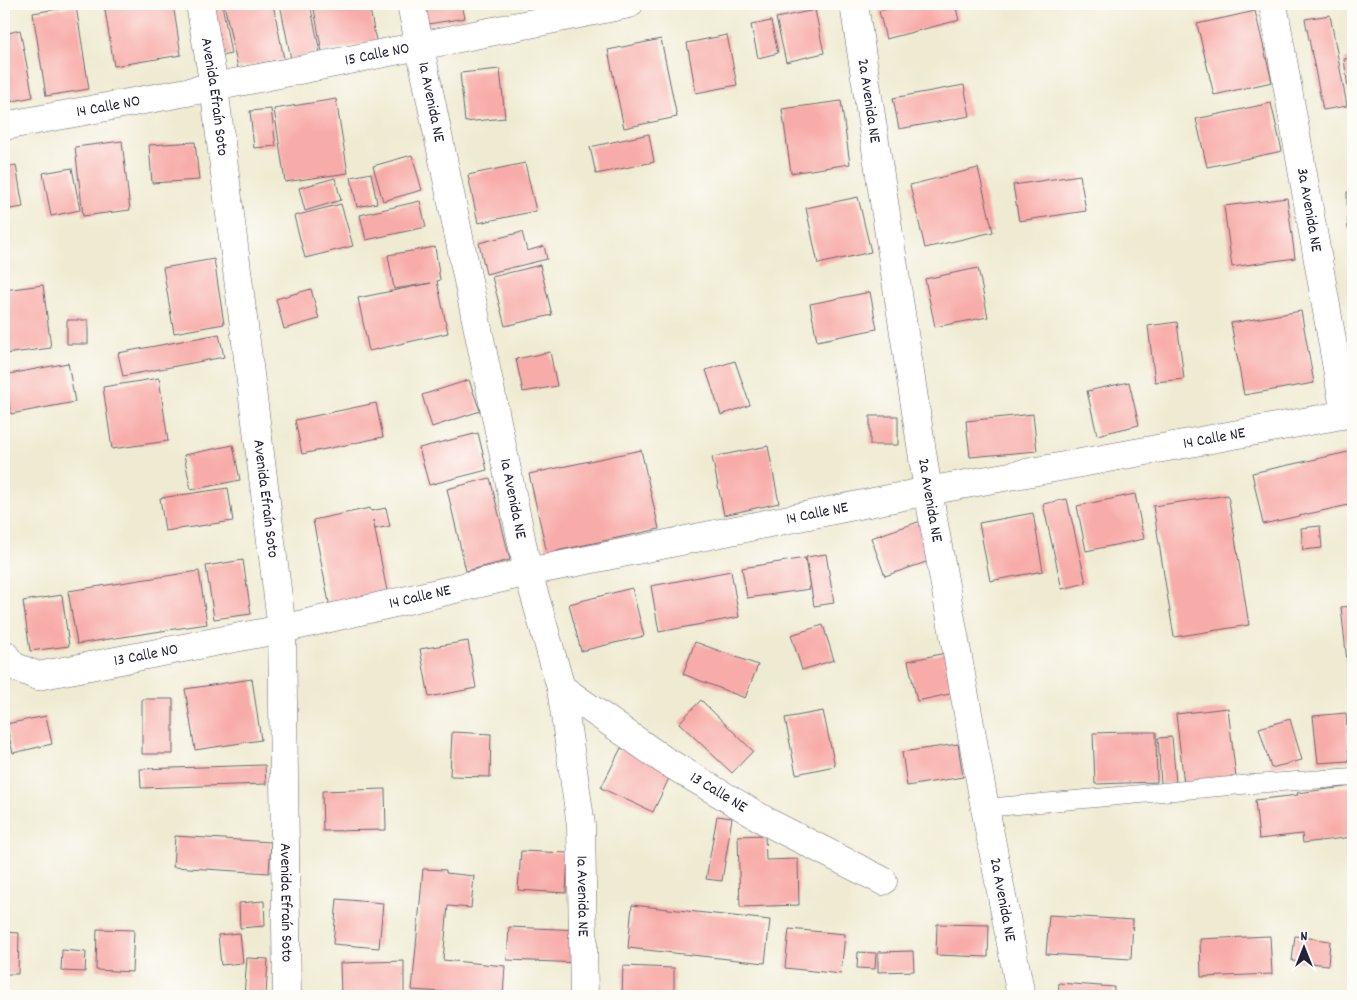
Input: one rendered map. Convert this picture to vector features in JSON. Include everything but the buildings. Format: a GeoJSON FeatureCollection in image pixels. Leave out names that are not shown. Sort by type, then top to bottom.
{"type":"FeatureCollection","features":[{"type":"Feature","properties":{"kind":"street","name":"Avenida Efraín Soto"},"geometry":{"type":"LineString","coordinates":[[200,4],[214,87],[282,629],[287,996]]}},
{"type":"Feature","properties":{"kind":"street","name":"1a Avenida NE"},"geometry":{"type":"LineString","coordinates":[[411,4],[528,572],[561,688],[581,826],[584,996]]}},
{"type":"Feature","properties":{"kind":"street","name":"15 Calle NO"},"geometry":{"type":"LineString","coordinates":[[214,87],[420,44],[629,4]]}},
{"type":"Feature","properties":{"kind":"street","name":"2a Avenida NE"},"geometry":{"type":"LineString","coordinates":[[854,4],[928,491],[1021,996]]}},
{"type":"Feature","properties":{"kind":"street","name":"3a Avenida NE"},"geometry":{"type":"LineString","coordinates":[[1273,4],[1349,414]]}},
{"type":"Feature","properties":{"kind":"street","name":"14 Calle NO"},"geometry":{"type":"LineString","coordinates":[[4,126],[214,87]]}},
{"type":"Feature","properties":{"kind":"street","name":"14 Calle NE"},"geometry":{"type":"LineString","coordinates":[[282,629],[528,572],[928,491],[1349,414]]}},
{"type":"Feature","properties":{"kind":"street","name":"13 Calle NO"},"geometry":{"type":"LineString","coordinates":[[8,660],[38,676],[282,629]]}},
{"type":"Feature","properties":{"kind":"street","name":"13 Calle NE"},"geometry":{"type":"LineString","coordinates":[[561,688],[664,760],[771,824],[883,881]]}},
{"type":"Feature","properties":{"kind":"lane"},"geometry":{"type":"LineString","coordinates":[[985,808],[1252,784],[1353,778]]}}]}
